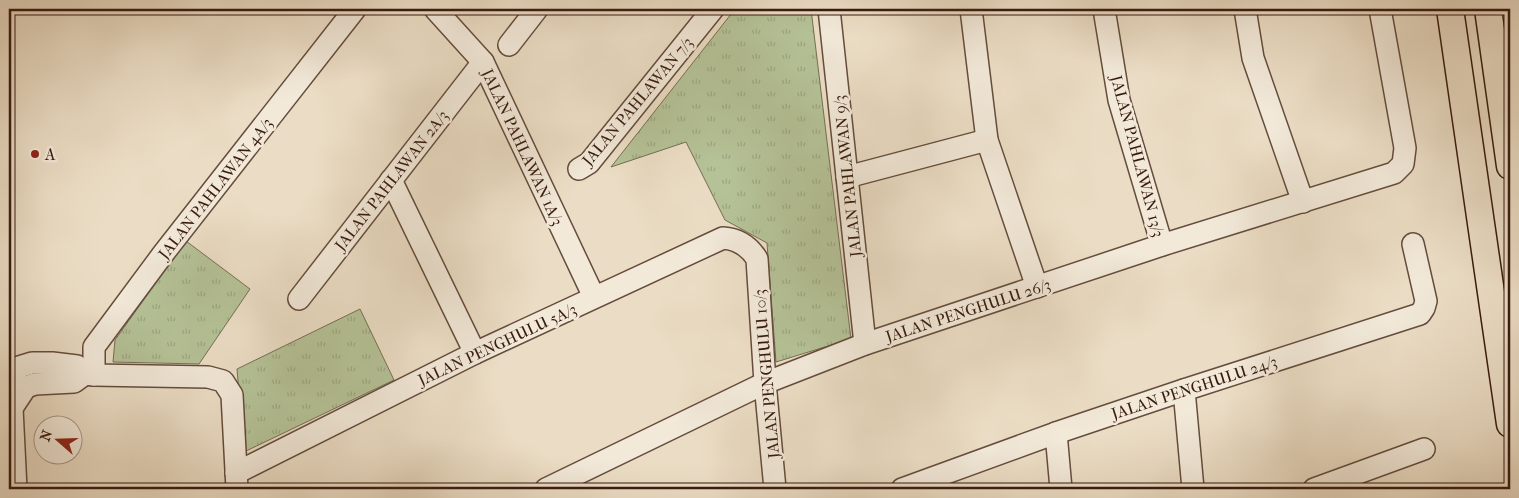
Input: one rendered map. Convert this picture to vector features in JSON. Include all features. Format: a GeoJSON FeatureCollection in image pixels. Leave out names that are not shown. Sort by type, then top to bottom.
{"type":"FeatureCollection","features":[{"type":"Feature","properties":{"kind":"main road"},"geometry":{"type":"LineString","coordinates":[[1450,9],[1510,424]]}},
{"type":"Feature","properties":{"kind":"main road"},"geometry":{"type":"LineString","coordinates":[[1488,9],[1510,166]]}},
{"type":"Feature","properties":{"kind":"street","name":"JALAN PAHLAWAN 4A/3"},"geometry":{"type":"LineString","coordinates":[[89,374],[94,347],[163,254],[355,9]]}},
{"type":"Feature","properties":{"kind":"street","name":"JALAN PAHLAWAN 1A/3"},"geometry":{"type":"LineString","coordinates":[[435,9],[483,62],[594,298]]}},
{"type":"Feature","properties":{"kind":"street"},"geometry":{"type":"LineString","coordinates":[[508,45],[537,9]]}},
{"type":"Feature","properties":{"kind":"street","name":"JALAN PAHLAWAN 7/3"},"geometry":{"type":"LineString","coordinates":[[579,169],[589,163],[713,9]]}},
{"type":"Feature","properties":{"kind":"street","name":"JALAN PAHLAWAN 9/3"},"geometry":{"type":"LineString","coordinates":[[829,9],[865,344]]}},
{"type":"Feature","properties":{"kind":"street"},"geometry":{"type":"LineString","coordinates":[[970,9],[987,140],[1037,287]]}},
{"type":"Feature","properties":{"kind":"street","name":"JALAN PAHLAWAN 13/3"},"geometry":{"type":"LineString","coordinates":[[1104,9],[1119,100],[1162,245]]}},
{"type":"Feature","properties":{"kind":"street"},"geometry":{"type":"LineString","coordinates":[[1245,9],[1252,58],[1304,202]]}},
{"type":"Feature","properties":{"kind":"street","name":"JALAN PENGHULU 26/3"},"geometry":{"type":"LineString","coordinates":[[546,489],[765,383],[865,344],[1162,245],[1394,173],[1403,164],[1404,148],[1380,9]]}},
{"type":"Feature","properties":{"kind":"street","name":"JALAN PAHLAWAN 2A/3"},"geometry":{"type":"LineString","coordinates":[[299,299],[483,62]]}},
{"type":"Feature","properties":{"kind":"street"},"geometry":{"type":"LineString","coordinates":[[846,177],[987,140]]}},
{"type":"Feature","properties":{"kind":"street"},"geometry":{"type":"LineString","coordinates":[[391,180],[475,353]]}},
{"type":"Feature","properties":{"kind":"street","name":"JALAN PENGHULU 5A/3"},"geometry":{"type":"LineString","coordinates":[[237,481],[475,353],[723,238],[733,239],[750,249],[757,258]]}},
{"type":"Feature","properties":{"kind":"street","name":"JALAN PENGHULU 24/3"},"geometry":{"type":"LineString","coordinates":[[911,488],[1056,433],[1420,314],[1426,301],[1413,244]]}},
{"type":"Feature","properties":{"kind":"street","name":"JALAN PENGHULU 10/3"},"geometry":{"type":"LineString","coordinates":[[757,258],[765,383],[775,489]]}},
{"type":"Feature","properties":{"kind":"street"},"geometry":{"type":"LineString","coordinates":[[9,381],[19,367],[32,363],[77,366],[89,374]]}},
{"type":"Feature","properties":{"kind":"street"},"geometry":{"type":"LineString","coordinates":[[16,489],[10,405],[26,386],[74,382],[89,374],[208,376],[224,382],[232,395],[237,481]]}},
{"type":"Feature","properties":{"kind":"street"},"geometry":{"type":"LineString","coordinates":[[1184,390],[1193,489]]}},
{"type":"Feature","properties":{"kind":"street"},"geometry":{"type":"LineString","coordinates":[[1056,433],[1061,489]]}},
{"type":"Feature","properties":{"kind":"street"},"geometry":{"type":"LineString","coordinates":[[1314,489],[1424,449]]}},
{"type":"Feature","properties":{"kind":"green space"},"geometry":{"type":"Polygon","coordinates":[[[735,9],[811,9],[851,339],[776,362],[767,243],[725,220],[686,142],[611,167],[735,9]]]}},
{"type":"Feature","properties":{"kind":"green space"},"geometry":{"type":"Polygon","coordinates":[[[186,241],[250,289],[199,364],[113,362],[115,340],[186,241]]]}},
{"type":"Feature","properties":{"kind":"green space"},"geometry":{"type":"Polygon","coordinates":[[[360,309],[394,380],[244,452],[237,369],[360,309]]]}},
{"type":"Feature","properties":{"kind":"place","name":"A"},"geometry":{"type":"Point","coordinates":[35,154]}}]}
